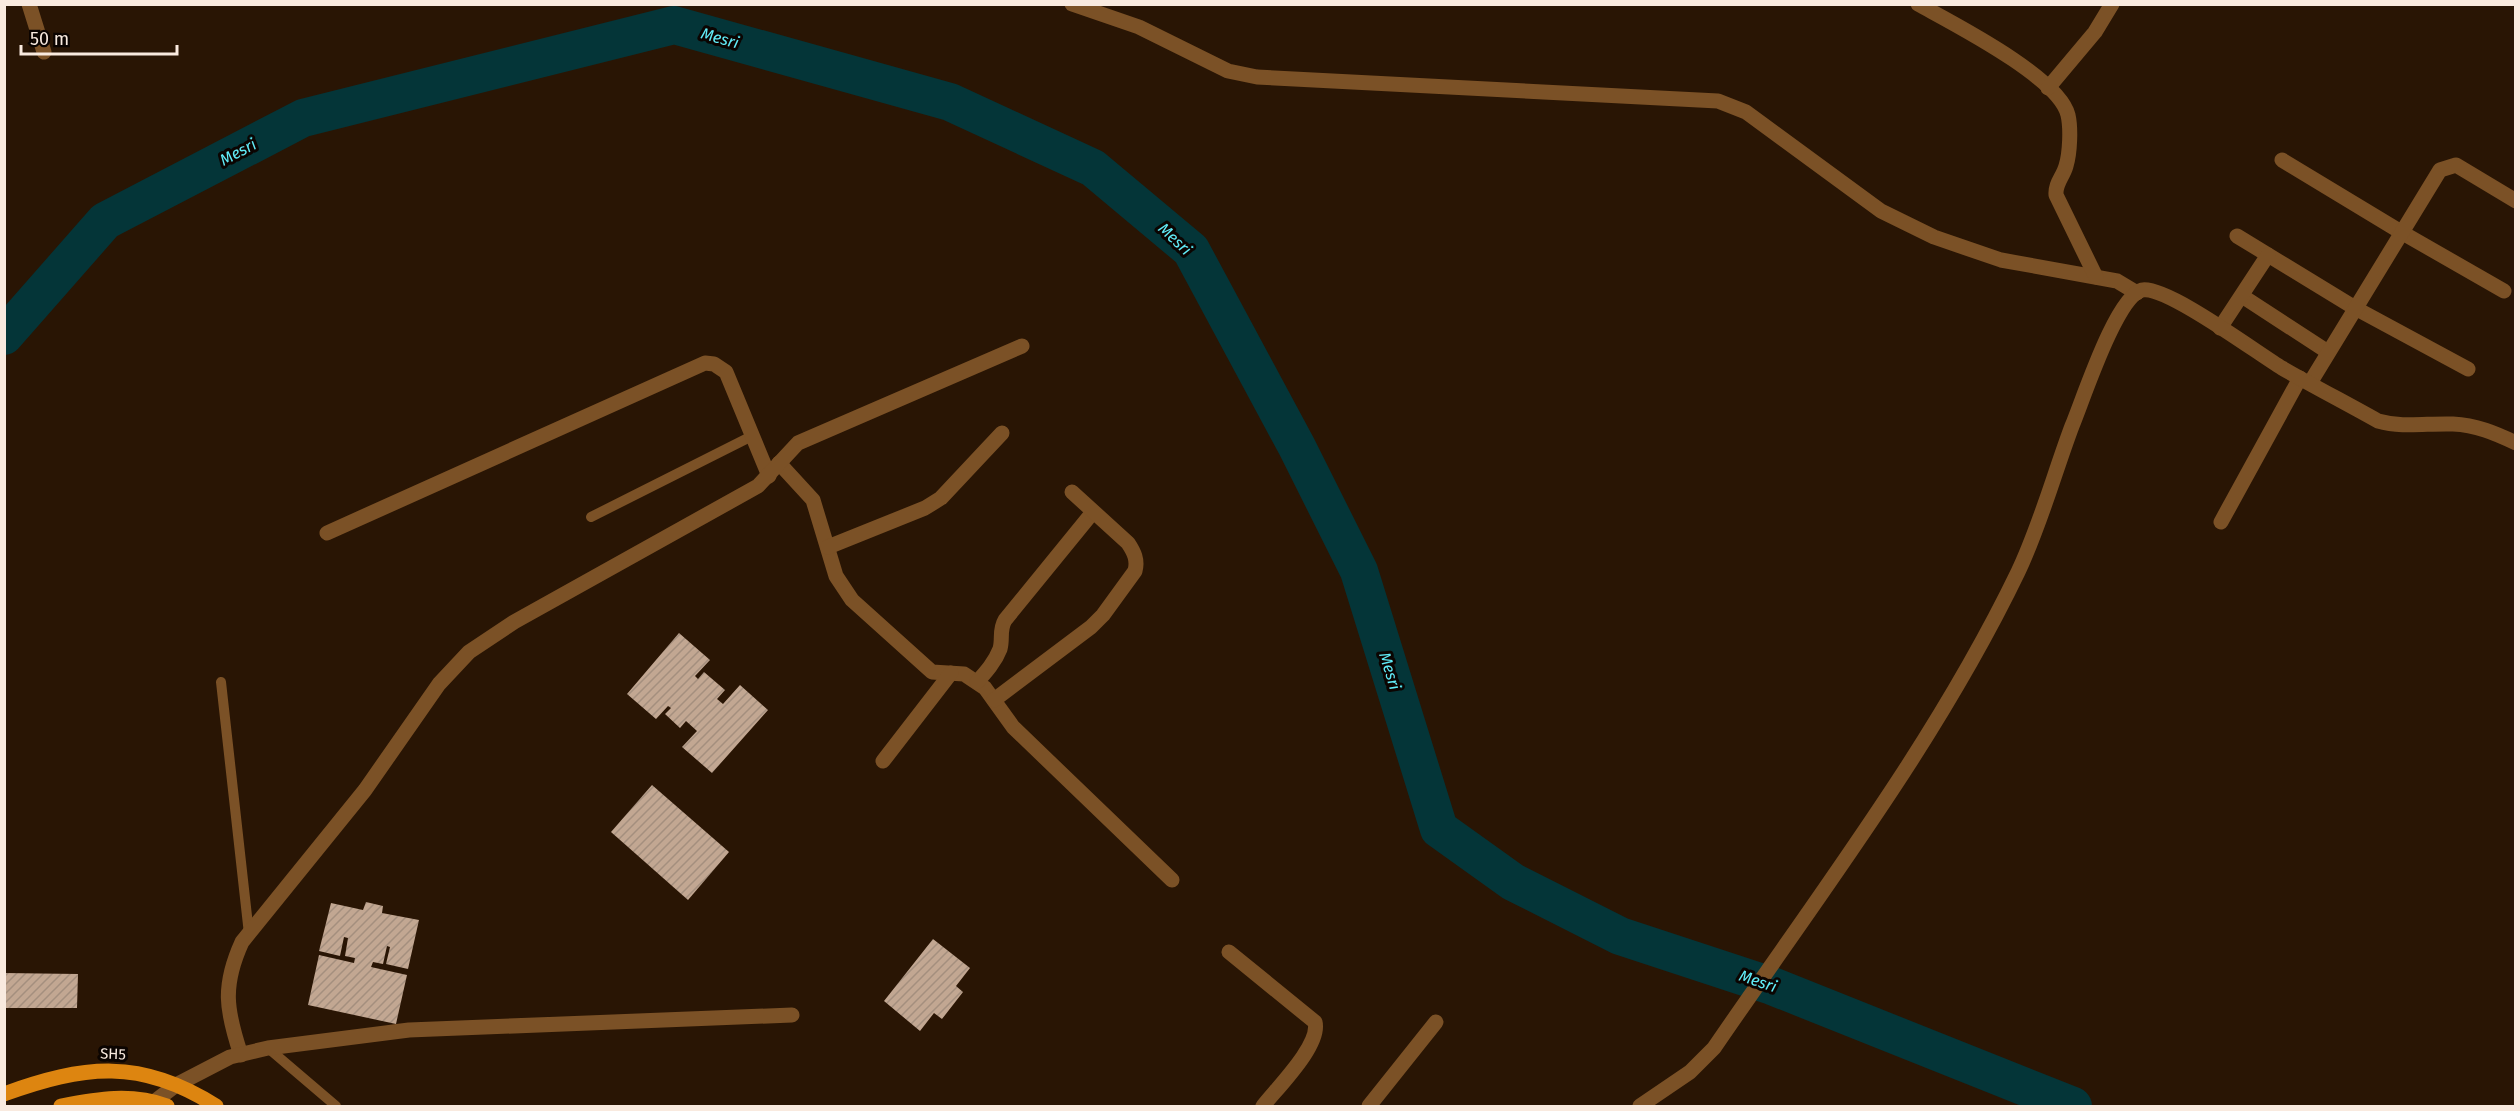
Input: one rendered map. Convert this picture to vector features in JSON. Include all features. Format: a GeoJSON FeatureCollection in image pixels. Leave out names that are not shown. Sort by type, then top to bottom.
{"type":"FeatureCollection","features":[{"type":"Feature","properties":{"kind":"main road","name":"SH5"},"geometry":{"type":"LineString","coordinates":[[4,1094],[51,1077],[104,1070],[146,1075],[176,1085],[216,1107]]}},
{"type":"Feature","properties":{"kind":"main road"},"geometry":{"type":"LineString","coordinates":[[62,1107],[104,1098],[160,1104]]}},
{"type":"Feature","properties":{"kind":"street"},"geometry":{"type":"LineString","coordinates":[[29,4],[44,51]]}},
{"type":"Feature","properties":{"kind":"street"},"geometry":{"type":"LineString","coordinates":[[1072,4],[1139,27],[1237,73],[1257,77],[1585,92],[1718,101],[1733,105],[1881,211],[1934,237],[2001,260],[2117,281],[2137,293]]}},
{"type":"Feature","properties":{"kind":"street"},"geometry":{"type":"LineString","coordinates":[[1918,4],[2015,61],[2048,88],[2065,107],[2069,116],[2067,163],[2055,190],[2065,220],[2096,277]]}},
{"type":"Feature","properties":{"kind":"street"},"geometry":{"type":"LineString","coordinates":[[2048,88],[2095,32],[2112,4]]}},
{"type":"Feature","properties":{"kind":"street"},"geometry":{"type":"LineString","coordinates":[[2282,160],[2401,232],[2505,291]]}},
{"type":"Feature","properties":{"kind":"street"},"geometry":{"type":"LineString","coordinates":[[2221,522],[2305,381],[2328,352],[2434,177],[2447,165],[2456,165],[2470,171],[2516,201]]}},
{"type":"Feature","properties":{"kind":"street"},"geometry":{"type":"LineString","coordinates":[[2237,236],[2355,308],[2468,369]]}},
{"type":"Feature","properties":{"kind":"street"},"geometry":{"type":"LineString","coordinates":[[2220,328],[2268,255]]}},
{"type":"Feature","properties":{"kind":"street"},"geometry":{"type":"LineString","coordinates":[[1640,1107],[1690,1072],[1714,1048],[1911,762],[2019,570],[2099,358],[2122,307],[2137,293],[2144,290],[2158,292],[2305,381],[2378,421],[2395,426],[2452,424],[2474,427],[2516,442]]}},
{"type":"Feature","properties":{"kind":"street"},"geometry":{"type":"LineString","coordinates":[[2242,296],[2328,352]]}},
{"type":"Feature","properties":{"kind":"street"},"geometry":{"type":"LineString","coordinates":[[241,1054],[229,1018],[227,999],[232,965],[249,934],[366,790],[439,684],[469,652],[514,622],[758,486],[798,443],[1022,346]]}},
{"type":"Feature","properties":{"kind":"street"},"geometry":{"type":"LineString","coordinates":[[327,533],[705,363],[714,363],[726,372],[752,436],[774,470],[813,500],[836,576],[852,600],[932,672],[964,674],[977,682],[994,700],[1013,727],[1172,880]]}},
{"type":"Feature","properties":{"kind":"street"},"geometry":{"type":"LineString","coordinates":[[828,547],[925,508],[941,498],[1002,433]]}},
{"type":"Feature","properties":{"kind":"street"},"geometry":{"type":"LineString","coordinates":[[994,700],[1091,627],[1131,578],[1137,564],[1134,552],[1128,543],[1071,492]]}},
{"type":"Feature","properties":{"kind":"street"},"geometry":{"type":"LineString","coordinates":[[977,682],[992,664],[1000,647],[1000,630],[1005,620],[1093,512]]}},
{"type":"Feature","properties":{"kind":"street"},"geometry":{"type":"LineString","coordinates":[[883,761],[951,673]]}},
{"type":"Feature","properties":{"kind":"street"},"geometry":{"type":"LineString","coordinates":[[1229,952],[1315,1022],[1317,1030],[1312,1044],[1263,1107]]}},
{"type":"Feature","properties":{"kind":"street"},"geometry":{"type":"LineString","coordinates":[[160,1104],[176,1085],[230,1057],[268,1048],[409,1030],[792,1015]]}},
{"type":"Feature","properties":{"kind":"street"},"geometry":{"type":"LineString","coordinates":[[1369,1107],[1436,1022]]}},
{"type":"Feature","properties":{"kind":"lane"},"geometry":{"type":"LineString","coordinates":[[591,517],[752,436]]}},
{"type":"Feature","properties":{"kind":"lane"},"geometry":{"type":"LineString","coordinates":[[221,682],[249,934]]}},
{"type":"Feature","properties":{"kind":"lane"},"geometry":{"type":"LineString","coordinates":[[268,1048],[336,1107]]}},
{"type":"Feature","properties":{"kind":"building"},"geometry":{"type":"Polygon","coordinates":[[[679,633],[710,660],[695,676],[698,679],[704,672],[725,690],[717,699],[723,704],[740,685],[768,710],[712,773],[682,747],[697,731],[686,721],[680,728],[665,714],[671,708],[668,706],[656,719],[627,694],[679,633]]]}},
{"type":"Feature","properties":{"kind":"building"},"geometry":{"type":"Polygon","coordinates":[[[652,785],[729,852],[688,900],[611,832],[652,785]]]}},
{"type":"Feature","properties":{"kind":"building"},"geometry":{"type":"Polygon","coordinates":[[[366,902],[383,906],[382,913],[419,920],[408,969],[386,964],[390,947],[387,946],[383,964],[373,962],[371,967],[407,975],[396,1024],[308,1005],[319,955],[354,963],[355,958],[345,956],[348,938],[344,937],[340,956],[319,951],[331,903],[363,910],[366,902]]]}},
{"type":"Feature","properties":{"kind":"building"},"geometry":{"type":"Polygon","coordinates":[[[933,939],[970,968],[956,986],[963,992],[942,1019],[934,1013],[920,1031],[884,1001],[933,939]]]}},
{"type":"Feature","properties":{"kind":"building"},"geometry":{"type":"Polygon","coordinates":[[[4,973],[78,974],[77,1008],[4,1008],[4,973]]]}},
{"type":"Feature","properties":{"kind":"waterway","name":"Mesri"},"geometry":{"type":"LineString","coordinates":[[4,336],[105,221],[303,118],[674,25],[950,102],[1093,168],[1191,250],[1297,447],[1359,571],[1439,829],[1513,882],[1620,936],[1772,986],[2073,1106]]}}]}
